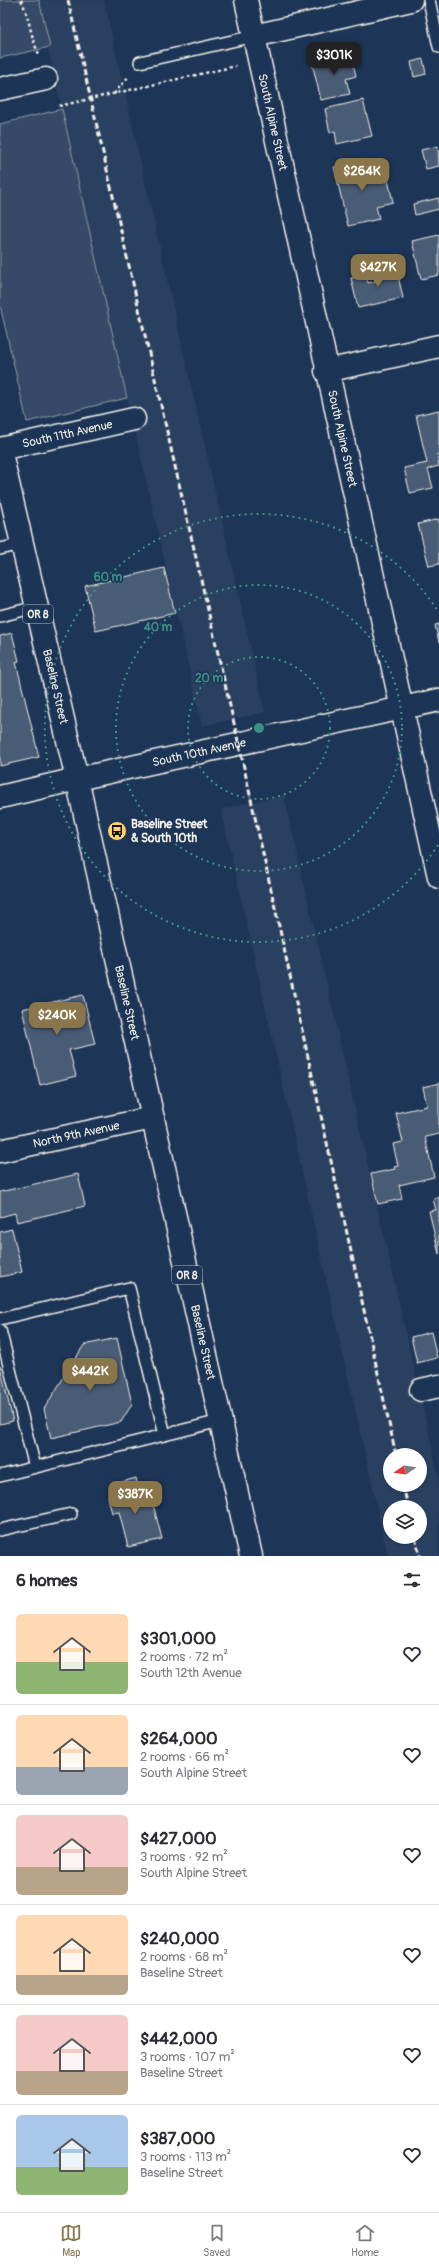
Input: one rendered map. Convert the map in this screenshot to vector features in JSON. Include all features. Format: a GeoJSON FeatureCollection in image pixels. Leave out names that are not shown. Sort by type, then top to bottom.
{"type":"FeatureCollection","features":[{"type":"Feature","properties":{"kind":"main road","name":"South Alpine Street"},"geometry":{"type":"LineString","coordinates":[[246,0],[326,371],[439,878]]}},
{"type":"Feature","properties":{"kind":"main road"},"geometry":{"type":"LineString","coordinates":[[254,36],[410,0]]}},
{"type":"Feature","properties":{"kind":"main road"},"geometry":{"type":"LineString","coordinates":[[0,89],[46,78]]}},
{"type":"Feature","properties":{"kind":"main road"},"geometry":{"type":"LineString","coordinates":[[326,371],[439,346]]}},
{"type":"Feature","properties":{"kind":"main road","name":"South 11th Avenue"},"geometry":{"type":"LineString","coordinates":[[0,449],[134,419]]}},
{"type":"Feature","properties":{"kind":"main road","name":"Baseline Street"},"geometry":{"type":"LineString","coordinates":[[0,449],[77,779],[251,1556]]}},
{"type":"Feature","properties":{"kind":"main road","name":"South 10th Avenue"},"geometry":{"type":"LineString","coordinates":[[0,797],[439,700]]}},
{"type":"Feature","properties":{"kind":"main road","name":"North 9th Avenue"},"geometry":{"type":"LineString","coordinates":[[0,1151],[152,1118]]}},
{"type":"Feature","properties":{"kind":"lane"},"geometry":{"type":"LineString","coordinates":[[429,0],[439,47]]}},
{"type":"Feature","properties":{"kind":"lane"},"geometry":{"type":"LineString","coordinates":[[140,62],[254,36]]}},
{"type":"Feature","properties":{"kind":"lane"},"geometry":{"type":"LineString","coordinates":[[0,549],[22,544]]}},
{"type":"Feature","properties":{"kind":"lane"},"geometry":{"type":"LineString","coordinates":[[0,616],[36,607]]}},
{"type":"Feature","properties":{"kind":"lane"},"geometry":{"type":"LineString","coordinates":[[0,1319],[129,1288],[165,1435]]}},
{"type":"Feature","properties":{"kind":"lane"},"geometry":{"type":"LineString","coordinates":[[0,1330],[35,1467]]}},
{"type":"Feature","properties":{"kind":"lane"},"geometry":{"type":"LineString","coordinates":[[0,1476],[220,1421]]}},
{"type":"Feature","properties":{"kind":"lane"},"geometry":{"type":"LineString","coordinates":[[0,1530],[71,1514]]}},
{"type":"Feature","properties":{"kind":"path"},"geometry":{"type":"LineString","coordinates":[[21,0],[26,10],[32,36],[39,54]]}},
{"type":"Feature","properties":{"kind":"path"},"geometry":{"type":"LineString","coordinates":[[59,106],[259,61]]}},
{"type":"Feature","properties":{"kind":"path"},"geometry":{"type":"LineString","coordinates":[[114,94],[140,62]]}},
{"type":"Feature","properties":{"kind":"shaded area"},"geometry":{"type":"Polygon","coordinates":[[[0,0],[39,0],[50,47],[0,58],[0,0]]]}},
{"type":"Feature","properties":{"kind":"shaded area"},"geometry":{"type":"Polygon","coordinates":[[[37,0],[104,0],[265,712],[202,726],[37,0]]]}},
{"type":"Feature","properties":{"kind":"shaded area"},"geometry":{"type":"Polygon","coordinates":[[[62,109],[127,398],[27,422],[0,305],[0,124],[62,109]]]}},
{"type":"Feature","properties":{"kind":"shaded area"},"geometry":{"type":"Polygon","coordinates":[[[284,795],[439,1478],[439,1556],[388,1556],[385,1544],[427,1544],[427,1500],[383,1500],[383,1534],[221,809],[284,795]]]}},
{"type":"Feature","properties":{"kind":"building"},"geometry":{"type":"Polygon","coordinates":[[[351,54],[356,76],[346,79],[350,94],[321,100],[312,63],[351,54]]]}},
{"type":"Feature","properties":{"kind":"building"},"geometry":{"type":"Polygon","coordinates":[[[423,59],[426,74],[414,77],[411,62],[423,59]]]}},
{"type":"Feature","properties":{"kind":"building"},"geometry":{"type":"Polygon","coordinates":[[[363,100],[372,136],[337,144],[335,131],[330,133],[325,109],[363,100]]]}},
{"type":"Feature","properties":{"kind":"building"},"geometry":{"type":"Polygon","coordinates":[[[438,146],[439,166],[426,169],[421,150],[438,146]]]}},
{"type":"Feature","properties":{"kind":"building"},"geometry":{"type":"Polygon","coordinates":[[[365,160],[369,175],[386,171],[393,202],[376,206],[379,219],[348,226],[334,167],[365,160]]]}},
{"type":"Feature","properties":{"kind":"building"},"geometry":{"type":"Polygon","coordinates":[[[439,198],[439,209],[415,215],[413,204],[439,198]]]}},
{"type":"Feature","properties":{"kind":"building"},"geometry":{"type":"Polygon","coordinates":[[[439,235],[439,275],[421,279],[412,241],[439,235]]]}},
{"type":"Feature","properties":{"kind":"building"},"geometry":{"type":"Polygon","coordinates":[[[396,267],[403,298],[358,308],[351,278],[366,275],[368,283],[376,281],[374,272],[396,267]]]}},
{"type":"Feature","properties":{"kind":"building"},"geometry":{"type":"Polygon","coordinates":[[[439,410],[439,453],[437,454],[439,466],[428,469],[433,488],[410,493],[404,468],[427,463],[416,415],[439,410]]]}},
{"type":"Feature","properties":{"kind":"building"},"geometry":{"type":"Polygon","coordinates":[[[439,519],[439,564],[429,566],[418,524],[439,519]]]}},
{"type":"Feature","properties":{"kind":"building"},"geometry":{"type":"Polygon","coordinates":[[[164,568],[175,613],[96,631],[85,586],[164,568]]]}},
{"type":"Feature","properties":{"kind":"building"},"geometry":{"type":"Polygon","coordinates":[[[439,624],[439,642],[435,625],[439,624]]]}},
{"type":"Feature","properties":{"kind":"building"},"geometry":{"type":"Polygon","coordinates":[[[12,633],[19,661],[16,662],[39,757],[0,766],[0,636],[12,633]]]}},
{"type":"Feature","properties":{"kind":"building"},"geometry":{"type":"Polygon","coordinates":[[[83,995],[95,1044],[69,1050],[76,1076],[40,1085],[22,1009],[83,995]]]}},
{"type":"Feature","properties":{"kind":"building"},"geometry":{"type":"Polygon","coordinates":[[[439,1083],[439,1134],[425,1137],[434,1177],[399,1185],[402,1199],[378,1204],[371,1174],[395,1169],[394,1167],[398,1166],[393,1144],[403,1142],[396,1113],[427,1106],[423,1087],[439,1083]]]}},
{"type":"Feature","properties":{"kind":"building"},"geometry":{"type":"Polygon","coordinates":[[[78,1174],[85,1206],[17,1222],[15,1213],[0,1217],[0,1192],[78,1174]]]}},
{"type":"Feature","properties":{"kind":"building"},"geometry":{"type":"Polygon","coordinates":[[[439,1197],[439,1254],[429,1211],[436,1210],[433,1199],[439,1197]]]}},
{"type":"Feature","properties":{"kind":"building"},"geometry":{"type":"Polygon","coordinates":[[[12,1229],[22,1272],[0,1277],[0,1232],[12,1229]]]}},
{"type":"Feature","properties":{"kind":"building"},"geometry":{"type":"Polygon","coordinates":[[[431,1332],[437,1358],[417,1363],[411,1337],[431,1332]]]}},
{"type":"Feature","properties":{"kind":"building"},"geometry":{"type":"Polygon","coordinates":[[[117,1338],[132,1404],[121,1422],[51,1438],[44,1409],[84,1345],[117,1338]]]}},
{"type":"Feature","properties":{"kind":"building"},"geometry":{"type":"Polygon","coordinates":[[[0,1366],[13,1421],[0,1424],[0,1366]]]}},
{"type":"Feature","properties":{"kind":"building"},"geometry":{"type":"Polygon","coordinates":[[[136,1478],[142,1506],[153,1504],[162,1539],[128,1547],[119,1512],[112,1513],[108,1498],[120,1495],[118,1483],[136,1478]]]}},
{"type":"Feature","properties":{"kind":"railway"},"geometry":{"type":"LineString","coordinates":[[68,0],[239,745],[394,1448]]}},
{"type":"Feature","properties":{"kind":"railway"},"geometry":{"type":"LineString","coordinates":[[405,1492],[406,1500]]}},
{"type":"Feature","properties":{"kind":"railway"},"geometry":{"type":"LineString","coordinates":[[417,1544],[420,1556]]}},
{"type":"Feature","properties":{"kind":"place","name":"Baseline Street & South 10th"},"geometry":{"type":"Point","coordinates":[117,831]}}]}
